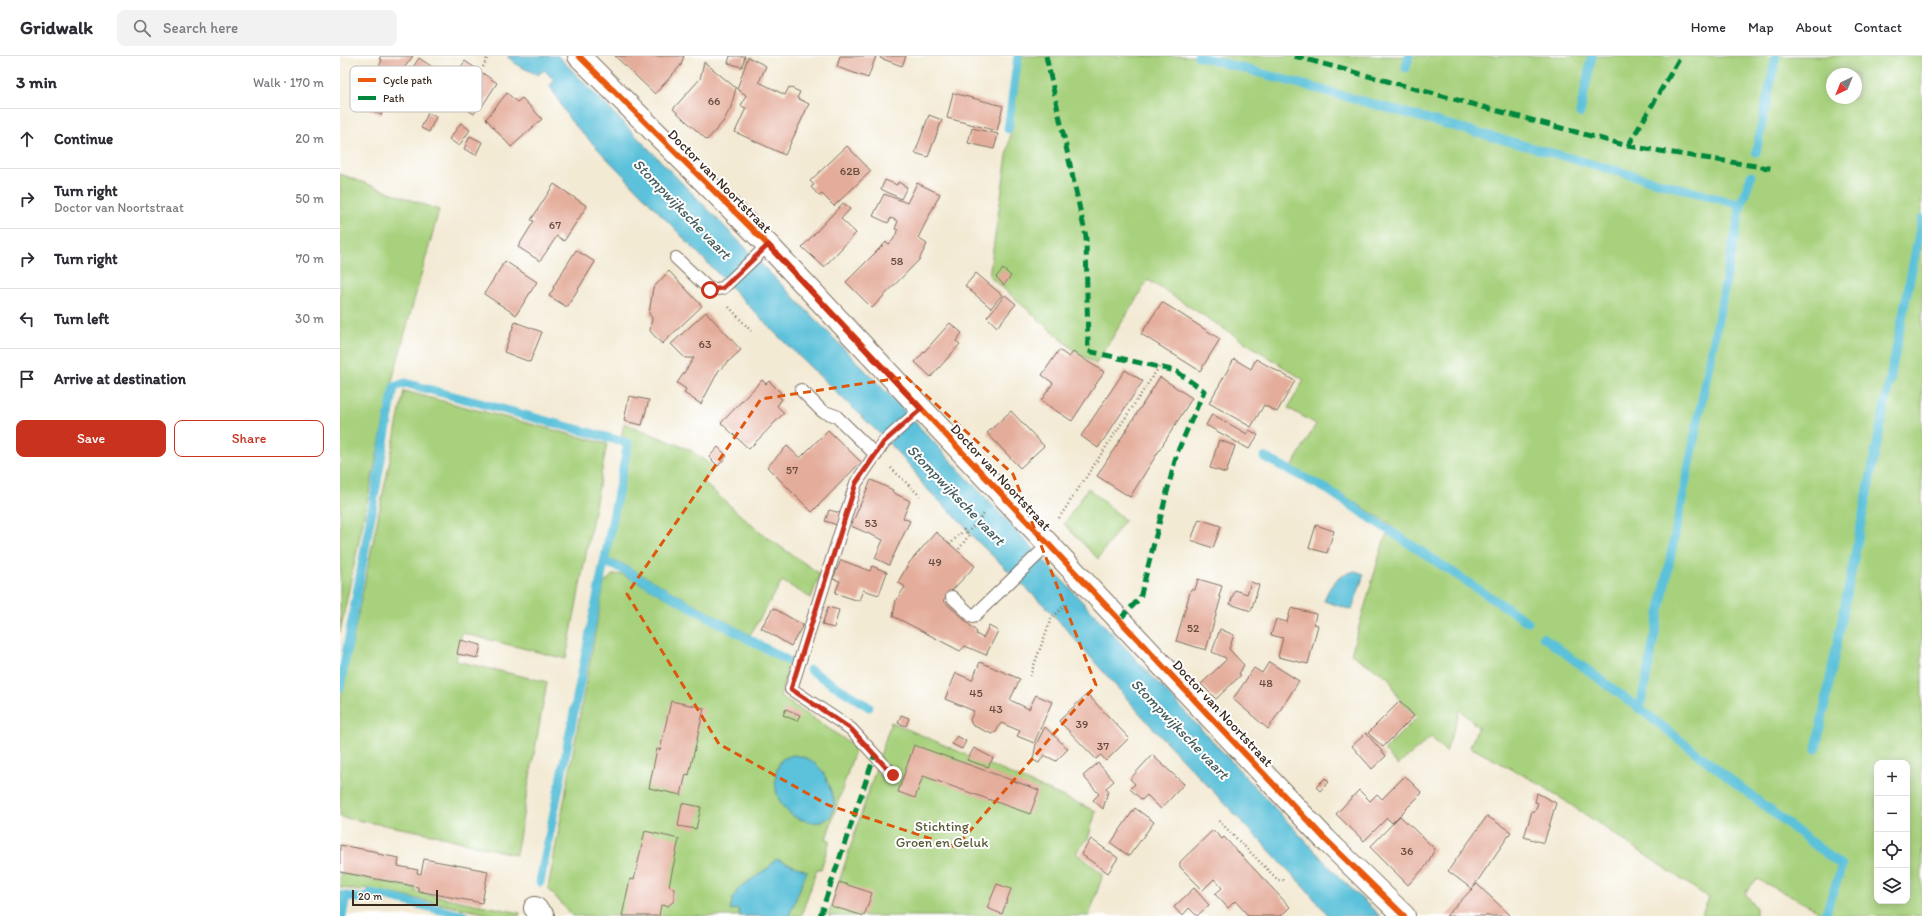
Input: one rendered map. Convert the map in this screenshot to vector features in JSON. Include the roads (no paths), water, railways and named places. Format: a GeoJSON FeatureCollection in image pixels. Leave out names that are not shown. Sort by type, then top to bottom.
{"type":"FeatureCollection","features":[{"type":"Feature","properties":{"kind":"street","name":"Doctor van Noortstraat"},"geometry":{"type":"LineString","coordinates":[[578,56],[1044,548],[1325,839],[1404,916]]}},
{"type":"Feature","properties":{"kind":"lane"},"geometry":{"type":"LineString","coordinates":[[676,258],[710,290],[723,288],[762,251]]}},
{"type":"Feature","properties":{"kind":"lane"},"geometry":{"type":"LineString","coordinates":[[801,390],[822,411],[836,416],[876,455]]}},
{"type":"Feature","properties":{"kind":"lane"},"geometry":{"type":"LineString","coordinates":[[893,775],[851,729],[791,689],[856,483],[884,442],[916,413]]}},
{"type":"Feature","properties":{"kind":"lane"},"geometry":{"type":"LineString","coordinates":[[952,597],[973,617],[1044,548]]}},
{"type":"Feature","properties":{"kind":"water","name":"Stompwijksche vaart"},"geometry":{"type":"Polygon","coordinates":[[[507,56],[558,56],[898,404],[1339,877],[1380,916],[1329,916],[1306,889],[1151,726],[1050,611],[973,537],[963,524],[924,486],[912,468],[881,435],[778,336],[570,120],[550,86],[554,80],[544,70],[538,75],[517,65],[507,56]]]}},
{"type":"Feature","properties":{"kind":"water"},"geometry":{"type":"Polygon","coordinates":[[[1355,571],[1364,574],[1352,610],[1324,601],[1329,590],[1339,578],[1355,571]]]}},
{"type":"Feature","properties":{"kind":"water"},"geometry":{"type":"Polygon","coordinates":[[[793,755],[807,758],[812,761],[821,770],[828,782],[834,798],[834,806],[831,816],[823,821],[814,822],[798,818],[789,813],[778,797],[776,778],[778,768],[782,759],[793,755]]]}},
{"type":"Feature","properties":{"kind":"water"},"geometry":{"type":"Polygon","coordinates":[[[776,859],[807,871],[789,916],[740,916],[738,909],[730,910],[733,898],[739,888],[768,868],[776,859]]]}},
{"type":"Feature","properties":{"kind":"waterway"},"geometry":{"type":"LineString","coordinates":[[1008,129],[1018,56]]}},
{"type":"Feature","properties":{"kind":"waterway"},"geometry":{"type":"LineString","coordinates":[[1198,56],[1741,205],[1640,709]]}},
{"type":"Feature","properties":{"kind":"waterway"},"geometry":{"type":"LineString","coordinates":[[1406,68],[1409,56]]}},
{"type":"Feature","properties":{"kind":"waterway"},"geometry":{"type":"LineString","coordinates":[[1580,113],[1592,56]]}},
{"type":"Feature","properties":{"kind":"waterway"},"geometry":{"type":"LineString","coordinates":[[1756,152],[1776,56]]}},
{"type":"Feature","properties":{"kind":"waterway"},"geometry":{"type":"LineString","coordinates":[[1741,205],[1751,176]]}},
{"type":"Feature","properties":{"kind":"waterway"},"geometry":{"type":"LineString","coordinates":[[1816,749],[1922,219]]}},
{"type":"Feature","properties":{"kind":"waterway"},"geometry":{"type":"LineString","coordinates":[[340,688],[394,387],[405,383],[628,443],[540,882]]}},
{"type":"Feature","properties":{"kind":"waterway"},"geometry":{"type":"LineString","coordinates":[[1264,457],[1328,490],[1528,622]]}},
{"type":"Feature","properties":{"kind":"waterway"},"geometry":{"type":"LineString","coordinates":[[604,562],[621,568],[788,661]]}},
{"type":"Feature","properties":{"kind":"waterway"},"geometry":{"type":"LineString","coordinates":[[1543,637],[1640,709],[1842,866],[1825,916]]}},
{"type":"Feature","properties":{"kind":"waterway"},"geometry":{"type":"LineString","coordinates":[[810,670],[869,707]]}},
{"type":"Feature","properties":{"kind":"waterway"},"geometry":{"type":"LineString","coordinates":[[346,896],[361,899],[372,893],[465,916]]}},
{"type":"Feature","properties":{"kind":"waterway"},"geometry":{"type":"LineString","coordinates":[[340,895],[346,896],[342,916]]}},
{"type":"Feature","properties":{"kind":"park label","name":"Stichting Groen en Geluk"},"geometry":{"type":"Point","coordinates":[942,834]}}]}
